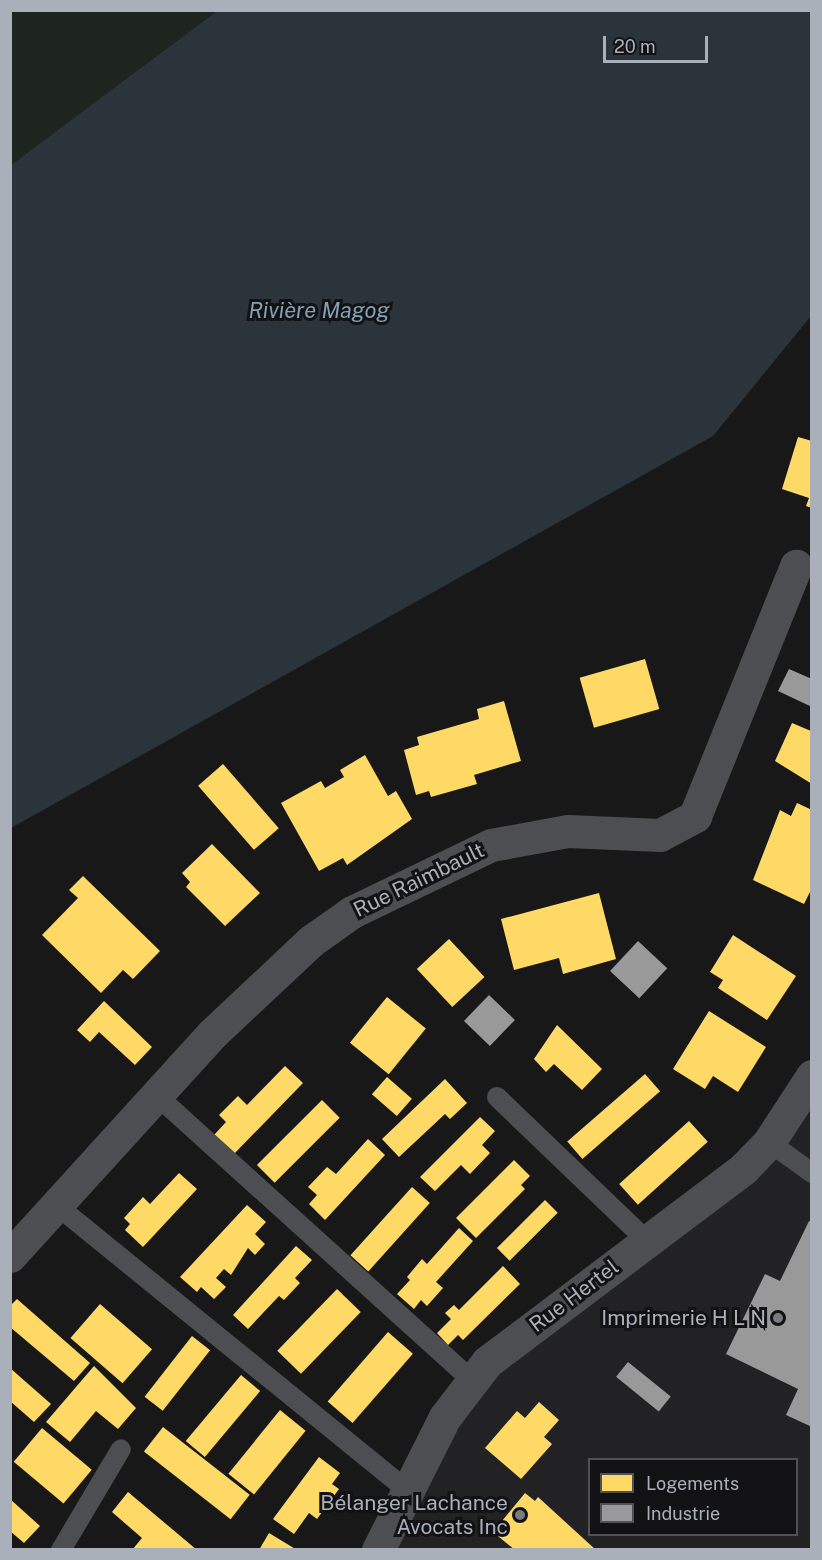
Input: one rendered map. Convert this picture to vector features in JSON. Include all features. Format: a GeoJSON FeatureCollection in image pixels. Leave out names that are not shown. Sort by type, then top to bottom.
{"type":"FeatureCollection","features":[{"type":"Feature","properties":{"kind":"street","name":"Rue Raimbault"},"geometry":{"type":"LineString","coordinates":[[10,1256],[154,1093],[312,941],[352,912],[451,861],[547,834],[660,835],[680,829],[695,816],[796,566]]}},
{"type":"Feature","properties":{"kind":"street","name":"Rue Hertel"},"geometry":{"type":"LineString","coordinates":[[378,1550],[405,1488],[471,1379],[647,1242],[769,1142],[812,1076]]}},
{"type":"Feature","properties":{"kind":"lane"},"geometry":{"type":"LineString","coordinates":[[154,1093],[471,1379]]}},
{"type":"Feature","properties":{"kind":"lane"},"geometry":{"type":"LineString","coordinates":[[496,1097],[647,1242]]}},
{"type":"Feature","properties":{"kind":"lane"},"geometry":{"type":"LineString","coordinates":[[769,1142],[812,1173]]}},
{"type":"Feature","properties":{"kind":"lane"},"geometry":{"type":"LineString","coordinates":[[55,1204],[405,1488]]}},
{"type":"Feature","properties":{"kind":"lane"},"geometry":{"type":"LineString","coordinates":[[61,1550],[121,1449]]}},
{"type":"Feature","properties":{"kind":"shaded area"},"geometry":{"type":"Polygon","coordinates":[[[11,11],[217,11],[11,165],[11,11]]]}},
{"type":"Feature","properties":{"kind":"shaded area"},"geometry":{"type":"Polygon","coordinates":[[[811,1076],[811,1549],[378,1550],[445,1417],[698,1203],[811,1076]]]}},
{"type":"Feature","properties":{"kind":"water","name":"Rivière Magog"},"geometry":{"type":"Polygon","coordinates":[[[217,11],[811,11],[811,316],[713,436],[11,828],[11,165],[217,11]]]}},
{"type":"Feature","properties":{"kind":"building: Logements"},"geometry":{"type":"Polygon","coordinates":[[[798,437],[812,441],[812,508],[806,506],[809,498],[782,489],[798,437]]]}},
{"type":"Feature","properties":{"kind":"building: Logements"},"geometry":{"type":"Polygon","coordinates":[[[645,659],[659,709],[594,728],[580,678],[645,659]]]}},
{"type":"Feature","properties":{"kind":"building: Logements"},"geometry":{"type":"Polygon","coordinates":[[[504,701],[521,761],[474,775],[477,784],[431,797],[429,791],[416,795],[404,750],[419,745],[417,737],[479,719],[477,709],[504,701]]]}},
{"type":"Feature","properties":{"kind":"building: Logements"},"geometry":{"type":"Polygon","coordinates":[[[792,723],[811,731],[812,784],[775,761],[792,723]]]}},
{"type":"Feature","properties":{"kind":"building: Logements"},"geometry":{"type":"Polygon","coordinates":[[[365,755],[388,796],[396,791],[412,819],[347,865],[343,858],[319,871],[281,803],[321,781],[325,788],[344,777],[340,770],[365,755]]]}},
{"type":"Feature","properties":{"kind":"building: Logements"},"geometry":{"type":"Polygon","coordinates":[[[223,764],[279,828],[254,850],[198,786],[223,764]]]}},
{"type":"Feature","properties":{"kind":"building: Logements"},"geometry":{"type":"Polygon","coordinates":[[[797,803],[812,810],[812,888],[804,904],[753,880],[780,810],[791,816],[797,803]]]}},
{"type":"Feature","properties":{"kind":"building: Logements"},"geometry":{"type":"Polygon","coordinates":[[[212,844],[260,893],[225,926],[186,887],[190,882],[182,873],[212,844]]]}},
{"type":"Feature","properties":{"kind":"building: Logements"},"geometry":{"type":"Polygon","coordinates":[[[83,876],[160,951],[133,979],[123,970],[101,993],[42,935],[78,898],[69,890],[83,876]]]}},
{"type":"Feature","properties":{"kind":"building: Logements"},"geometry":{"type":"Polygon","coordinates":[[[599,893],[616,959],[563,974],[559,958],[514,970],[501,919],[599,893]]]}},
{"type":"Feature","properties":{"kind":"building: Logements"},"geometry":{"type":"Polygon","coordinates":[[[733,935],[796,976],[767,1020],[718,988],[723,980],[710,972],[733,935]]]}},
{"type":"Feature","properties":{"kind":"building: Logements"},"geometry":{"type":"Polygon","coordinates":[[[449,939],[484,977],[452,1007],[417,969],[449,939]]]}},
{"type":"Feature","properties":{"kind":"building: Logements"},"geometry":{"type":"Polygon","coordinates":[[[387,997],[426,1028],[389,1074],[350,1043],[387,997]]]}},
{"type":"Feature","properties":{"kind":"building: Logements"},"geometry":{"type":"Polygon","coordinates":[[[104,1001],[152,1047],[135,1065],[99,1032],[90,1042],[77,1030],[104,1001]]]}},
{"type":"Feature","properties":{"kind":"building: Logements"},"geometry":{"type":"Polygon","coordinates":[[[709,1011],[766,1047],[738,1092],[713,1076],[705,1089],[673,1069],[709,1011]]]}},
{"type":"Feature","properties":{"kind":"building: Logements"},"geometry":{"type":"Polygon","coordinates":[[[557,1025],[602,1069],[582,1090],[554,1064],[546,1072],[534,1059],[557,1025]]]}},
{"type":"Feature","properties":{"kind":"building: Logements"},"geometry":{"type":"Polygon","coordinates":[[[285,1066],[303,1083],[233,1155],[214,1135],[226,1122],[219,1115],[238,1096],[247,1105],[285,1066]]]}},
{"type":"Feature","properties":{"kind":"building: Logements"},"geometry":{"type":"Polygon","coordinates":[[[645,1074],[660,1091],[582,1159],[567,1142],[645,1074]]]}},
{"type":"Feature","properties":{"kind":"building: Logements"},"geometry":{"type":"Polygon","coordinates":[[[387,1077],[412,1099],[397,1116],[372,1094],[387,1077]]]}},
{"type":"Feature","properties":{"kind":"building: Logements"},"geometry":{"type":"Polygon","coordinates":[[[445,1079],[467,1103],[450,1119],[445,1114],[399,1157],[382,1139],[445,1079]]]}},
{"type":"Feature","properties":{"kind":"building: Logements"},"geometry":{"type":"Polygon","coordinates":[[[322,1100],[340,1118],[275,1183],[257,1165],[322,1100]]]}},
{"type":"Feature","properties":{"kind":"building: Logements"},"geometry":{"type":"Polygon","coordinates":[[[480,1117],[495,1131],[482,1145],[490,1153],[470,1174],[461,1165],[435,1191],[420,1177],[480,1117]]]}},
{"type":"Feature","properties":{"kind":"building: Logements"},"geometry":{"type":"Polygon","coordinates":[[[689,1121],[708,1142],[638,1205],[619,1184],[689,1121]]]}},
{"type":"Feature","properties":{"kind":"building: Logements"},"geometry":{"type":"Polygon","coordinates":[[[368,1139],[385,1155],[325,1220],[309,1204],[317,1195],[308,1187],[327,1167],[336,1174],[368,1139]]]}},
{"type":"Feature","properties":{"kind":"building: Logements"},"geometry":{"type":"Polygon","coordinates":[[[514,1160],[530,1176],[521,1185],[525,1189],[476,1238],[456,1218],[514,1160]]]}},
{"type":"Feature","properties":{"kind":"building: Logements"},"geometry":{"type":"Polygon","coordinates":[[[179,1173],[197,1189],[143,1247],[125,1230],[130,1224],[124,1218],[143,1197],[150,1204],[179,1173]]]}},
{"type":"Feature","properties":{"kind":"building: Logements"},"geometry":{"type":"Polygon","coordinates":[[[412,1187],[430,1203],[368,1271],[350,1255],[412,1187]]]}},
{"type":"Feature","properties":{"kind":"building: Logements"},"geometry":{"type":"Polygon","coordinates":[[[545,1200],[558,1213],[510,1261],[497,1248],[545,1200]]]}},
{"type":"Feature","properties":{"kind":"building: Logements"},"geometry":{"type":"Polygon","coordinates":[[[247,1205],[266,1222],[255,1234],[265,1244],[255,1255],[248,1248],[231,1275],[224,1269],[216,1278],[226,1287],[214,1299],[201,1287],[197,1292],[180,1277],[247,1205]]]}},
{"type":"Feature","properties":{"kind":"building: Logements"},"geometry":{"type":"Polygon","coordinates":[[[459,1228],[473,1241],[436,1282],[443,1288],[427,1306],[421,1300],[414,1309],[397,1294],[410,1280],[407,1277],[422,1259],[427,1264],[459,1228]]]}},
{"type":"Feature","properties":{"kind":"building: Logements"},"geometry":{"type":"Polygon","coordinates":[[[296,1246],[312,1260],[295,1278],[300,1283],[284,1300],[279,1296],[248,1329],[233,1315],[296,1246]]]}},
{"type":"Feature","properties":{"kind":"building: Logements"},"geometry":{"type":"Polygon","coordinates":[[[503,1266],[520,1284],[463,1340],[458,1335],[448,1345],[437,1333],[451,1319],[445,1313],[454,1305],[459,1310],[503,1266]]]}},
{"type":"Feature","properties":{"kind":"building: Logements"},"geometry":{"type":"Polygon","coordinates":[[[337,1289],[361,1312],[301,1374],[277,1351],[337,1289]]]}},
{"type":"Feature","properties":{"kind":"building: Logements"},"geometry":{"type":"Polygon","coordinates":[[[17,1299],[90,1363],[74,1381],[10,1327],[10,1306],[17,1299]]]}},
{"type":"Feature","properties":{"kind":"building: Logements"},"geometry":{"type":"Polygon","coordinates":[[[100,1304],[152,1349],[123,1383],[70,1338],[100,1304]]]}},
{"type":"Feature","properties":{"kind":"building: Logements"},"geometry":{"type":"Polygon","coordinates":[[[388,1332],[413,1354],[353,1423],[328,1401],[388,1332]]]}},
{"type":"Feature","properties":{"kind":"building: Logements"},"geometry":{"type":"Polygon","coordinates":[[[192,1336],[210,1350],[163,1411],[145,1397],[192,1336]]]}},
{"type":"Feature","properties":{"kind":"building: Logements"},"geometry":{"type":"Polygon","coordinates":[[[94,1366],[136,1408],[118,1429],[96,1411],[70,1442],[46,1422],[94,1366]]]}},
{"type":"Feature","properties":{"kind":"building: Logements"},"geometry":{"type":"Polygon","coordinates":[[[10,1368],[51,1404],[34,1422],[10,1401],[10,1368]]]}},
{"type":"Feature","properties":{"kind":"building: Logements"},"geometry":{"type":"Polygon","coordinates":[[[241,1375],[260,1391],[205,1457],[186,1441],[241,1375]]]}},
{"type":"Feature","properties":{"kind":"building: Logements"},"geometry":{"type":"Polygon","coordinates":[[[539,1402],[559,1420],[544,1437],[552,1444],[521,1479],[485,1448],[517,1411],[525,1418],[539,1402]]]}},
{"type":"Feature","properties":{"kind":"building: Logements"},"geometry":{"type":"Polygon","coordinates":[[[280,1410],[306,1431],[254,1494],[228,1474],[280,1410]]]}},
{"type":"Feature","properties":{"kind":"building: Logements"},"geometry":{"type":"Polygon","coordinates":[[[163,1427],[250,1495],[231,1519],[144,1451],[163,1427]]]}},
{"type":"Feature","properties":{"kind":"building: Logements"},"geometry":{"type":"Polygon","coordinates":[[[42,1428],[92,1470],[64,1503],[14,1462],[42,1428]]]}},
{"type":"Feature","properties":{"kind":"building: Logements"},"geometry":{"type":"Polygon","coordinates":[[[319,1457],[340,1473],[332,1484],[339,1489],[317,1519],[309,1513],[294,1534],[273,1519],[319,1457]]]}},
{"type":"Feature","properties":{"kind":"building: Logements"},"geometry":{"type":"Polygon","coordinates":[[[128,1492],[197,1550],[132,1550],[142,1538],[112,1512],[128,1492]]]}},
{"type":"Feature","properties":{"kind":"building: Logements"},"geometry":{"type":"Polygon","coordinates":[[[525,1493],[535,1501],[538,1497],[596,1550],[515,1550],[493,1532],[525,1493]]]}},
{"type":"Feature","properties":{"kind":"building: Logements"},"geometry":{"type":"Polygon","coordinates":[[[10,1499],[40,1526],[24,1543],[10,1531],[10,1499]]]}},
{"type":"Feature","properties":{"kind":"building: Logements"},"geometry":{"type":"Polygon","coordinates":[[[269,1533],[297,1550],[259,1550],[269,1533]]]}},
{"type":"Feature","properties":{"kind":"building: Industrie"},"geometry":{"type":"Polygon","coordinates":[[[789,669],[812,679],[812,707],[778,691],[789,669]]]}},
{"type":"Feature","properties":{"kind":"building: Industrie"},"geometry":{"type":"Polygon","coordinates":[[[638,941],[667,968],[639,998],[610,971],[638,941]]]}},
{"type":"Feature","properties":{"kind":"building: Industrie"},"geometry":{"type":"Polygon","coordinates":[[[489,995],[515,1020],[490,1046],[464,1021],[489,995]]]}},
{"type":"Feature","properties":{"kind":"building: Industrie","name":"Imprimerie H L N"},"geometry":{"type":"Polygon","coordinates":[[[809,1221],[812,1222],[812,1427],[786,1415],[798,1389],[726,1354],[765,1274],[780,1281],[809,1221]]]}},
{"type":"Feature","properties":{"kind":"building: Industrie"},"geometry":{"type":"Polygon","coordinates":[[[628,1362],[671,1397],[659,1411],[616,1377],[628,1362]]]}},
{"type":"Feature","properties":{"kind":"place","name":"Imprimerie H L N"},"geometry":{"type":"Point","coordinates":[778,1318]}},
{"type":"Feature","properties":{"kind":"place","name":"Bélanger Lachance Avocats Inc"},"geometry":{"type":"Point","coordinates":[520,1515]}}]}
